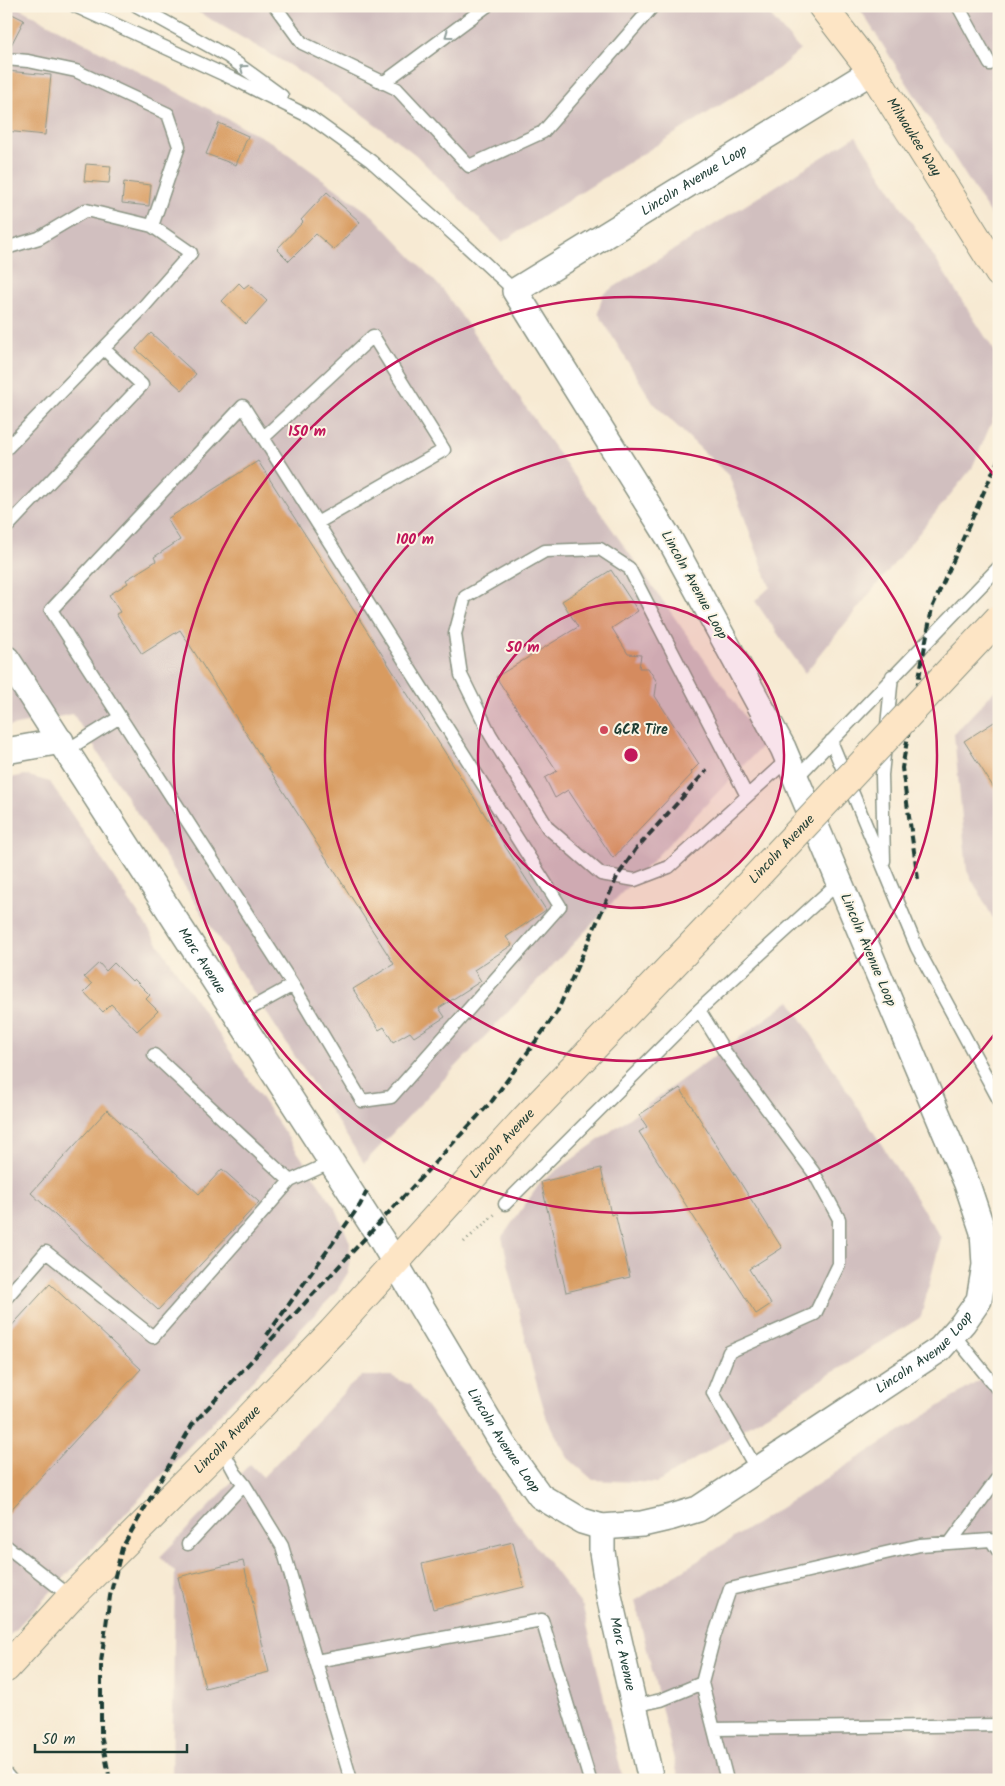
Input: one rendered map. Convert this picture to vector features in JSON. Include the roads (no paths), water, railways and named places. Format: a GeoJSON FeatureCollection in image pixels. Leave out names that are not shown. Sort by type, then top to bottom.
{"type":"FeatureCollection","features":[{"type":"Feature","properties":{"kind":"street","name":"Milwaukee Way"},"geometry":{"type":"LineString","coordinates":[[822,6],[872,71],[999,273]]}},
{"type":"Feature","properties":{"kind":"street","name":"Lincoln Avenue Loop"},"geometry":{"type":"LineString","coordinates":[[395,1262],[503,1444],[540,1496],[582,1521],[602,1527],[642,1524],[672,1518],[698,1509],[940,1349],[980,1300],[986,1265],[983,1232],[967,1184],[792,768],[669,538],[514,292],[872,71]]}},
{"type":"Feature","properties":{"kind":"street","name":"Lincoln Avenue"},"geometry":{"type":"LineString","coordinates":[[6,1668],[71,1597],[221,1447],[332,1332],[524,1120],[708,928],[999,618]]}},
{"type":"Feature","properties":{"kind":"street","name":"Marc Avenue"},"geometry":{"type":"LineString","coordinates":[[7,657],[395,1262]]}},
{"type":"Feature","properties":{"kind":"street"},"geometry":{"type":"LineString","coordinates":[[6,751],[64,746]]}},
{"type":"Feature","properties":{"kind":"street","name":"Marc Avenue"},"geometry":{"type":"LineString","coordinates":[[602,1527],[602,1552],[609,1596],[651,1780]]}},
{"type":"Feature","properties":{"kind":"lane"},"geometry":{"type":"LineString","coordinates":[[75,6],[238,81],[310,117]]}},
{"type":"Feature","properties":{"kind":"lane"},"geometry":{"type":"LineString","coordinates":[[138,6],[227,56],[371,161],[462,242],[514,292]]}},
{"type":"Feature","properties":{"kind":"lane"},"geometry":{"type":"LineString","coordinates":[[275,6],[302,43],[397,89],[469,166],[542,132],[653,6]]}},
{"type":"Feature","properties":{"kind":"lane"},"geometry":{"type":"LineString","coordinates":[[383,82],[487,6]]}},
{"type":"Feature","properties":{"kind":"lane"},"geometry":{"type":"LineString","coordinates":[[958,6],[990,64]]}},
{"type":"Feature","properties":{"kind":"lane"},"geometry":{"type":"LineString","coordinates":[[6,59],[28,61],[76,71],[168,114],[179,146],[152,226]]}},
{"type":"Feature","properties":{"kind":"lane"},"geometry":{"type":"LineString","coordinates":[[6,248],[40,238],[86,210],[152,226],[191,253],[138,313],[6,449]]}},
{"type":"Feature","properties":{"kind":"lane"},"geometry":{"type":"LineString","coordinates":[[263,438],[373,336],[444,450],[317,524]]}},
{"type":"Feature","properties":{"kind":"lane"},"geometry":{"type":"LineString","coordinates":[[6,528],[142,385],[104,349]]}},
{"type":"Feature","properties":{"kind":"lane"},"geometry":{"type":"LineString","coordinates":[[243,406],[317,524],[560,906],[391,1096],[362,1101],[294,985],[51,610],[243,406]]}},
{"type":"Feature","properties":{"kind":"lane"},"geometry":{"type":"LineString","coordinates":[[747,796],[629,568],[600,549],[545,551],[465,597],[455,634],[461,675],[486,725],[548,828],[601,874],[635,880],[669,867],[747,796],[792,768],[831,740],[999,566]]}},
{"type":"Feature","properties":{"kind":"lane"},"geometry":{"type":"LineString","coordinates":[[884,869],[882,774],[892,676]]}},
{"type":"Feature","properties":{"kind":"lane"},"geometry":{"type":"LineString","coordinates":[[64,746],[120,717]]}},
{"type":"Feature","properties":{"kind":"lane"},"geometry":{"type":"LineString","coordinates":[[831,740],[917,948],[999,1100]]}},
{"type":"Feature","properties":{"kind":"lane"},"geometry":{"type":"LineString","coordinates":[[505,1204],[699,1010],[839,882]]}},
{"type":"Feature","properties":{"kind":"lane"},"geometry":{"type":"LineString","coordinates":[[237,1016],[294,985]]}},
{"type":"Feature","properties":{"kind":"lane"},"geometry":{"type":"LineString","coordinates":[[699,1010],[724,1052],[814,1173],[839,1219],[839,1264],[815,1314],[729,1352],[712,1393],[757,1470]]}},
{"type":"Feature","properties":{"kind":"lane"},"geometry":{"type":"LineString","coordinates":[[154,1055],[290,1182]]}},
{"type":"Feature","properties":{"kind":"lane"},"geometry":{"type":"LineString","coordinates":[[6,1298],[46,1252],[153,1337],[290,1182],[332,1162]]}},
{"type":"Feature","properties":{"kind":"lane"},"geometry":{"type":"LineString","coordinates":[[953,1334],[999,1391]]}},
{"type":"Feature","properties":{"kind":"lane"},"geometry":{"type":"LineString","coordinates":[[221,1447],[235,1473],[244,1484],[282,1546],[351,1780]]}},
{"type":"Feature","properties":{"kind":"lane"},"geometry":{"type":"LineString","coordinates":[[950,1543],[999,1476]]}},
{"type":"Feature","properties":{"kind":"lane"},"geometry":{"type":"LineString","coordinates":[[188,1544],[244,1484]]}},
{"type":"Feature","properties":{"kind":"lane"},"geometry":{"type":"LineString","coordinates":[[727,1780],[702,1682],[730,1589],[920,1545],[991,1540],[999,1552]]}},
{"type":"Feature","properties":{"kind":"lane"},"geometry":{"type":"LineString","coordinates":[[6,1546],[71,1597]]}},
{"type":"Feature","properties":{"kind":"lane"},"geometry":{"type":"LineString","coordinates":[[316,1661],[542,1620],[590,1780]]}},
{"type":"Feature","properties":{"kind":"lane"},"geometry":{"type":"LineString","coordinates":[[634,1706],[661,1700],[702,1682]]}},
{"type":"Feature","properties":{"kind":"lane"},"geometry":{"type":"LineString","coordinates":[[714,1729],[999,1725]]}},
{"type":"Feature","properties":{"kind":"lane"},"geometry":{"type":"LineString","coordinates":[[6,1774],[11,1780]]}},
{"type":"Feature","properties":{"kind":"railway"},"geometry":{"type":"LineString","coordinates":[[918,879],[902,768],[932,608],[999,458]]}},
{"type":"Feature","properties":{"kind":"railway"},"geometry":{"type":"LineString","coordinates":[[110,1780],[101,1735],[101,1662],[110,1596],[122,1548],[192,1425],[492,1101],[557,1012],[617,877],[636,849],[707,770]]}},
{"type":"Feature","properties":{"kind":"railway"},"geometry":{"type":"LineString","coordinates":[[267,1335],[360,1205],[367,1191]]}},
{"type":"Feature","properties":{"kind":"place","name":"GCR Tire"},"geometry":{"type":"Point","coordinates":[604,730]}}]}
